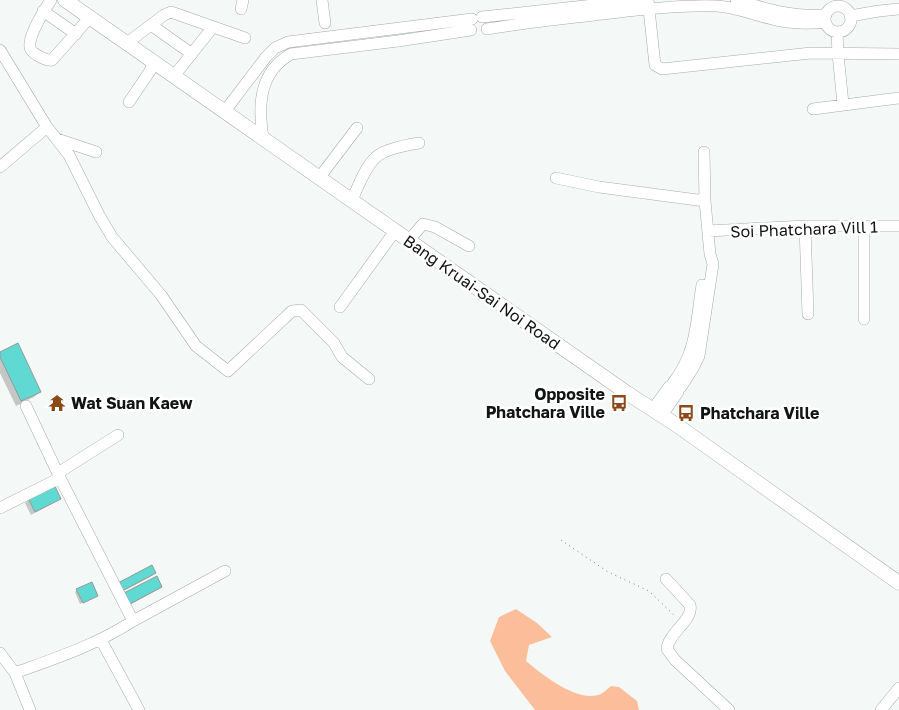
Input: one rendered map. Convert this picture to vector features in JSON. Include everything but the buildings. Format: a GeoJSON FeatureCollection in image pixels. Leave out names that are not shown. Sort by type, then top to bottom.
{"type":"FeatureCollection","features":[{"type":"Feature","properties":{"kind":"main road","name":"Bang Kruai-Sai Noi Road"},"geometry":{"type":"LineString","coordinates":[[65,0],[626,394],[657,412],[899,583]]}},
{"type":"Feature","properties":{"kind":"street"},"geometry":{"type":"LineString","coordinates":[[51,0],[43,11],[30,40],[32,51],[48,61],[52,60],[90,17]]}},
{"type":"Feature","properties":{"kind":"street"},"geometry":{"type":"LineString","coordinates":[[322,0],[325,23]]}},
{"type":"Feature","properties":{"kind":"street"},"geometry":{"type":"LineString","coordinates":[[475,22],[479,34],[487,29],[527,18],[640,0]]}},
{"type":"Feature","properties":{"kind":"street"},"geometry":{"type":"LineString","coordinates":[[736,0],[787,14],[825,19]]}},
{"type":"Feature","properties":{"kind":"street"},"geometry":{"type":"LineString","coordinates":[[838,3],[845,8],[850,16],[849,26],[838,32],[830,30],[825,19],[830,9],[838,3]]}},
{"type":"Feature","properties":{"kind":"street"},"geometry":{"type":"LineString","coordinates":[[648,5],[655,64],[662,69],[811,53],[899,54]]}},
{"type":"Feature","properties":{"kind":"street"},"geometry":{"type":"LineString","coordinates":[[225,112],[266,57],[275,48],[288,42],[398,28],[527,18],[648,5],[720,6],[772,19],[802,24],[825,19]]}},
{"type":"Feature","properties":{"kind":"street"},"geometry":{"type":"LineString","coordinates":[[850,16],[899,9]]}},
{"type":"Feature","properties":{"kind":"street"},"geometry":{"type":"LineString","coordinates":[[43,11],[76,34]]}},
{"type":"Feature","properties":{"kind":"street"},"geometry":{"type":"LineString","coordinates":[[127,43],[164,15],[171,12],[245,38]]}},
{"type":"Feature","properties":{"kind":"street"},"geometry":{"type":"LineString","coordinates":[[263,138],[260,116],[265,82],[280,60],[292,54],[398,41],[475,22],[487,22],[487,29]]}},
{"type":"Feature","properties":{"kind":"street"},"geometry":{"type":"LineString","coordinates":[[151,25],[192,54]]}},
{"type":"Feature","properties":{"kind":"street"},"geometry":{"type":"LineString","coordinates":[[174,76],[213,27]]}},
{"type":"Feature","properties":{"kind":"street"},"geometry":{"type":"LineString","coordinates":[[398,28],[398,41]]}},
{"type":"Feature","properties":{"kind":"street"},"geometry":{"type":"LineString","coordinates":[[838,32],[838,54],[843,104]]}},
{"type":"Feature","properties":{"kind":"street"},"geometry":{"type":"LineString","coordinates":[[324,37],[324,50]]}},
{"type":"Feature","properties":{"kind":"street"},"geometry":{"type":"LineString","coordinates":[[0,50],[47,127],[69,155],[112,237],[161,295],[196,346],[228,371],[292,311],[300,310],[334,343],[342,358],[369,379]]}},
{"type":"Feature","properties":{"kind":"street"},"geometry":{"type":"LineString","coordinates":[[129,102],[154,62]]}},
{"type":"Feature","properties":{"kind":"street"},"geometry":{"type":"LineString","coordinates":[[254,75],[265,82]]}},
{"type":"Feature","properties":{"kind":"street"},"geometry":{"type":"LineString","coordinates":[[813,109],[899,98]]}},
{"type":"Feature","properties":{"kind":"street"},"geometry":{"type":"LineString","coordinates":[[0,167],[47,127]]}},
{"type":"Feature","properties":{"kind":"street"},"geometry":{"type":"LineString","coordinates":[[319,178],[356,128]]}},
{"type":"Feature","properties":{"kind":"street"},"geometry":{"type":"LineString","coordinates":[[57,140],[96,152]]}},
{"type":"Feature","properties":{"kind":"street"},"geometry":{"type":"LineString","coordinates":[[352,200],[366,171],[375,158],[396,148],[420,143]]}},
{"type":"Feature","properties":{"kind":"street"},"geometry":{"type":"LineString","coordinates":[[657,412],[695,355],[705,264],[710,254],[704,152]]}},
{"type":"Feature","properties":{"kind":"street"},"geometry":{"type":"LineString","coordinates":[[556,178],[599,187],[706,200]]}},
{"type":"Feature","properties":{"kind":"street"},"geometry":{"type":"LineString","coordinates":[[409,240],[424,224],[435,227],[469,246]]}},
{"type":"Feature","properties":{"kind":"street"},"geometry":{"type":"LineString","coordinates":[[805,226],[808,314]]}},
{"type":"Feature","properties":{"kind":"street","name":"Soi Phatchara Vill 1"},"geometry":{"type":"LineString","coordinates":[[708,231],[805,226],[899,226]]}},
{"type":"Feature","properties":{"kind":"street"},"geometry":{"type":"LineString","coordinates":[[864,226],[864,320]]}},
{"type":"Feature","properties":{"kind":"street"},"geometry":{"type":"LineString","coordinates":[[340,307],[395,231]]}},
{"type":"Feature","properties":{"kind":"street"},"geometry":{"type":"LineString","coordinates":[[26,406],[133,622]]}},
{"type":"Feature","properties":{"kind":"street"},"geometry":{"type":"LineString","coordinates":[[0,508],[59,475],[118,436]]}},
{"type":"Feature","properties":{"kind":"street"},"geometry":{"type":"LineString","coordinates":[[15,673],[101,640],[225,571]]}},
{"type":"Feature","properties":{"kind":"street"},"geometry":{"type":"LineString","coordinates":[[666,578],[690,605],[691,612],[668,642],[667,649],[675,660],[729,710]]}},
{"type":"Feature","properties":{"kind":"street"},"geometry":{"type":"LineString","coordinates":[[101,640],[139,710]]}},
{"type":"Feature","properties":{"kind":"street"},"geometry":{"type":"LineString","coordinates":[[0,653],[15,673],[30,710]]}},
{"type":"Feature","properties":{"kind":"street"},"geometry":{"type":"LineString","coordinates":[[881,710],[899,688]]}},
{"type":"Feature","properties":{"kind":"path"},"geometry":{"type":"LineString","coordinates":[[561,540],[608,572],[649,592],[682,623]]}},
{"type":"Feature","properties":{"kind":"shaded area"},"geometry":{"type":"Polygon","coordinates":[[[516,609],[537,623],[552,637],[529,645],[526,661],[560,686],[579,694],[598,695],[611,686],[619,687],[637,701],[639,710],[535,710],[505,671],[490,641],[499,617],[516,609]]]}},
{"type":"Feature","properties":{"kind":"place","name":"Wat Suan Kaew"},"geometry":{"type":"Point","coordinates":[57,403]}},
{"type":"Feature","properties":{"kind":"place","name":"Opposite Phatchara Ville"},"geometry":{"type":"Point","coordinates":[619,403]}},
{"type":"Feature","properties":{"kind":"place","name":"Phatchara Ville"},"geometry":{"type":"Point","coordinates":[686,413]}}]}
